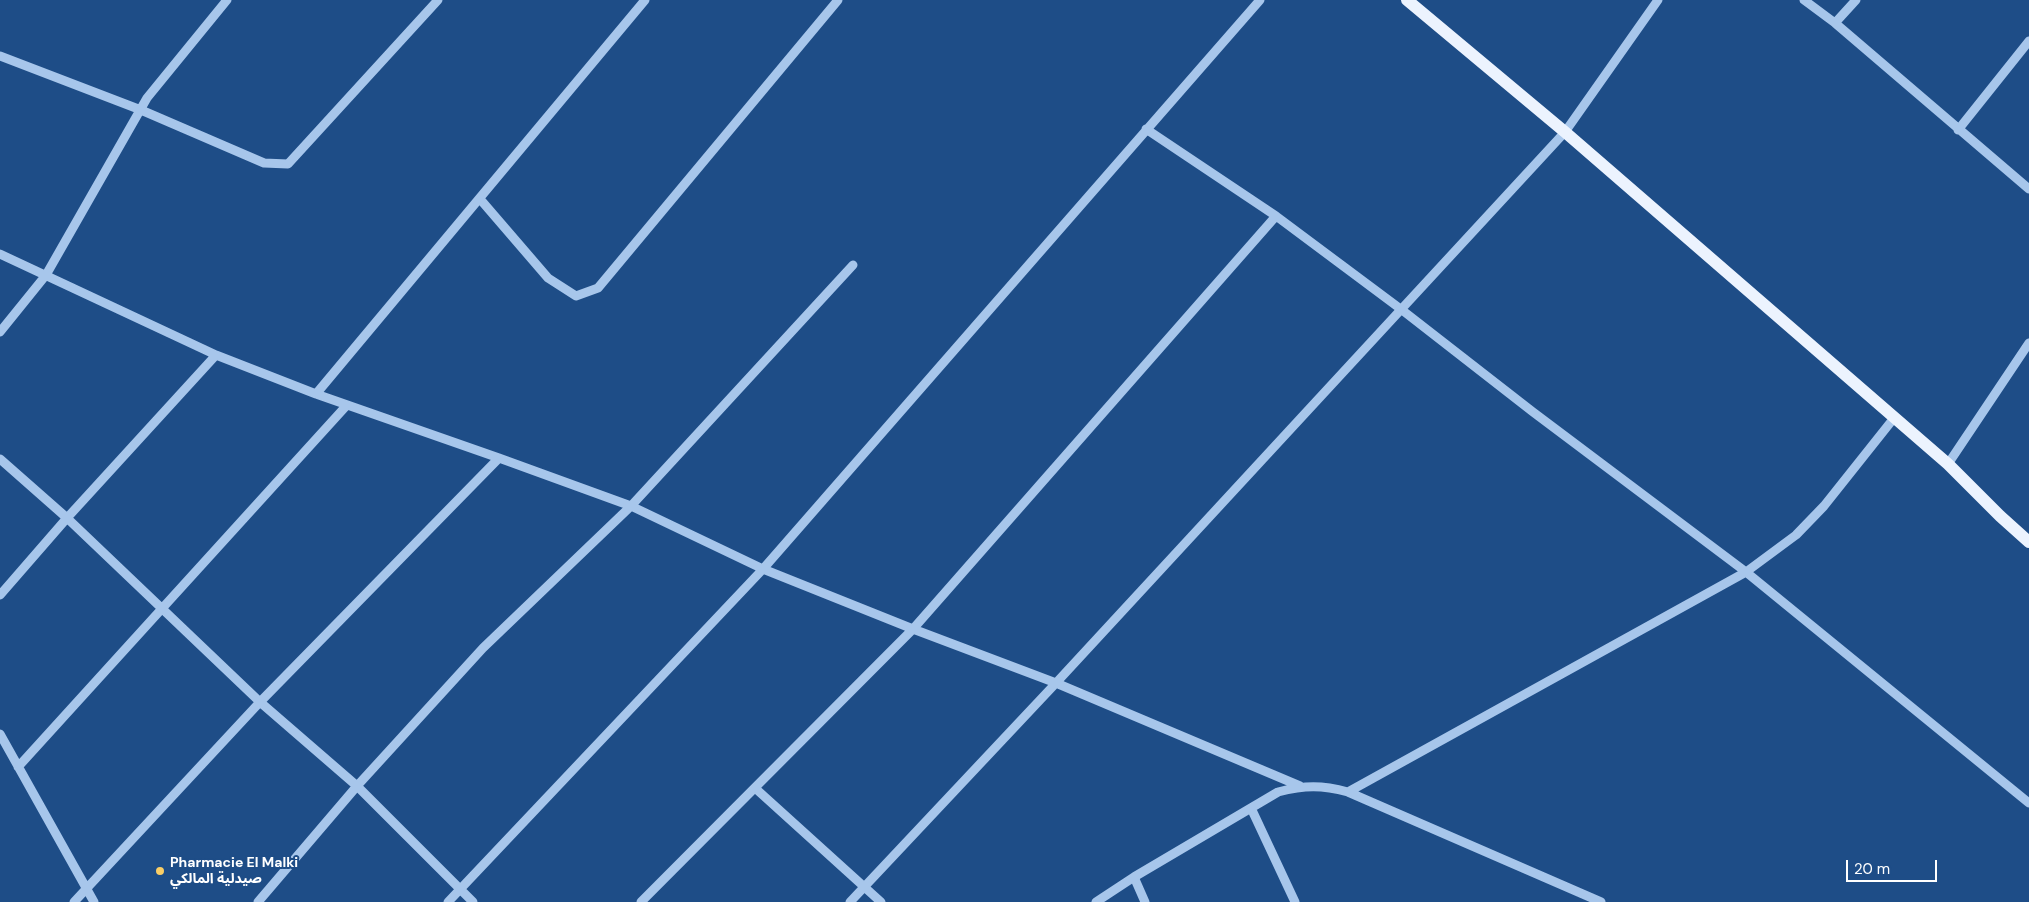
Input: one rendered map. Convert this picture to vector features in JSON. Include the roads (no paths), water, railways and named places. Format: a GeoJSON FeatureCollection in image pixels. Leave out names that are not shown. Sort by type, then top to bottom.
{"type":"FeatureCollection","features":[{"type":"Feature","properties":{"kind":"main road"},"geometry":{"type":"LineString","coordinates":[[1407,0],[1565,132],[1948,464],[2029,542]]}},
{"type":"Feature","properties":{"kind":"street"},"geometry":{"type":"LineString","coordinates":[[0,332],[46,275],[147,98],[227,0]]}},
{"type":"Feature","properties":{"kind":"street"},"geometry":{"type":"LineString","coordinates":[[0,56],[141,110],[264,163],[288,164],[438,0]]}},
{"type":"Feature","properties":{"kind":"street"},"geometry":{"type":"LineString","coordinates":[[316,394],[645,0]]}},
{"type":"Feature","properties":{"kind":"street"},"geometry":{"type":"LineString","coordinates":[[480,199],[548,278],[576,296],[598,288],[838,0]]}},
{"type":"Feature","properties":{"kind":"street"},"geometry":{"type":"LineString","coordinates":[[448,902],[763,569],[1260,0]]}},
{"type":"Feature","properties":{"kind":"street"},"geometry":{"type":"LineString","coordinates":[[850,902],[1056,683],[1565,132],[1658,0]]}},
{"type":"Feature","properties":{"kind":"street"},"geometry":{"type":"LineString","coordinates":[[1804,0],[1835,24],[2029,189]]}},
{"type":"Feature","properties":{"kind":"street"},"geometry":{"type":"LineString","coordinates":[[1835,24],[1856,0]]}},
{"type":"Feature","properties":{"kind":"street"},"geometry":{"type":"LineString","coordinates":[[1958,130],[2029,41]]}},
{"type":"Feature","properties":{"kind":"street"},"geometry":{"type":"LineString","coordinates":[[1146,129],[1276,216],[1746,572],[2029,803]]}},
{"type":"Feature","properties":{"kind":"street"},"geometry":{"type":"LineString","coordinates":[[641,902],[913,629],[1276,216]]}},
{"type":"Feature","properties":{"kind":"street"},"geometry":{"type":"LineString","coordinates":[[0,254],[216,355],[316,394],[631,506],[763,569],[913,629],[1056,683],[1300,786]]}},
{"type":"Feature","properties":{"kind":"street"},"geometry":{"type":"LineString","coordinates":[[258,902],[357,786],[483,648],[631,506],[854,265]]}},
{"type":"Feature","properties":{"kind":"street"},"geometry":{"type":"LineString","coordinates":[[1948,464],[2029,343]]}},
{"type":"Feature","properties":{"kind":"street"},"geometry":{"type":"LineString","coordinates":[[0,595],[67,518],[216,355]]}},
{"type":"Feature","properties":{"kind":"street"},"geometry":{"type":"LineString","coordinates":[[18,767],[348,405]]}},
{"type":"Feature","properties":{"kind":"street"},"geometry":{"type":"LineString","coordinates":[[1348,792],[1746,572],[1796,535],[1824,506],[1894,418]]}},
{"type":"Feature","properties":{"kind":"street"},"geometry":{"type":"LineString","coordinates":[[74,902],[260,702],[499,458]]}},
{"type":"Feature","properties":{"kind":"street"},"geometry":{"type":"LineString","coordinates":[[0,460],[67,518],[161,610],[260,702],[357,786],[473,902]]}},
{"type":"Feature","properties":{"kind":"street"},"geometry":{"type":"LineString","coordinates":[[0,734],[94,902]]}},
{"type":"Feature","properties":{"kind":"street"},"geometry":{"type":"LineString","coordinates":[[1096,902],[1134,877],[1278,792],[1300,786],[1326,786],[1348,792],[1601,902]]}},
{"type":"Feature","properties":{"kind":"street"},"geometry":{"type":"LineString","coordinates":[[755,788],[881,902]]}},
{"type":"Feature","properties":{"kind":"street"},"geometry":{"type":"LineString","coordinates":[[1251,808],[1295,902]]}},
{"type":"Feature","properties":{"kind":"street"},"geometry":{"type":"LineString","coordinates":[[1134,877],[1145,902]]}},
{"type":"Feature","properties":{"kind":"place","name":"Pharmacie El Malki صيدلية المالكي"},"geometry":{"type":"Point","coordinates":[160,871]}}]}
